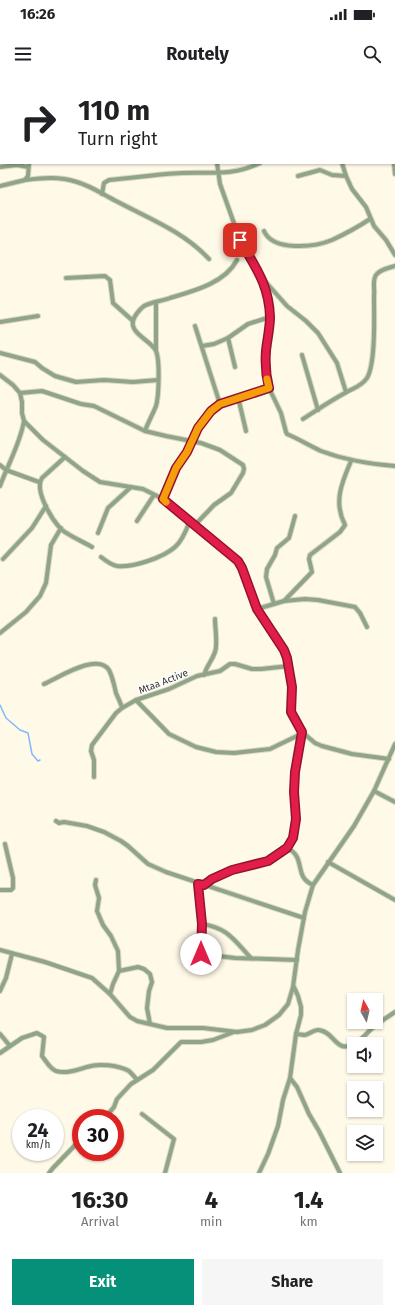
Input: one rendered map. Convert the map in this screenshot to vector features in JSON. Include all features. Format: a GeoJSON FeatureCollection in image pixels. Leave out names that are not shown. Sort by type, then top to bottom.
{"type":"FeatureCollection","features":[{"type":"Feature","properties":{"kind":"street"},"geometry":{"type":"LineString","coordinates":[[217,164],[220,184],[240,240],[263,279],[287,306],[318,333],[337,363],[346,392]]}},
{"type":"Feature","properties":{"kind":"street"},"geometry":{"type":"LineString","coordinates":[[102,194],[104,183],[109,180],[182,173],[218,174],[257,164]]}},
{"type":"Feature","properties":{"kind":"street"},"geometry":{"type":"LineString","coordinates":[[342,164],[352,189],[366,207],[374,226],[386,240],[395,255]]}},
{"type":"Feature","properties":{"kind":"street"},"geometry":{"type":"LineString","coordinates":[[394,164],[395,174]]}},
{"type":"Feature","properties":{"kind":"street"},"geometry":{"type":"LineString","coordinates":[[0,167],[29,165],[28,176],[25,180]]}},
{"type":"Feature","properties":{"kind":"street"},"geometry":{"type":"LineString","coordinates":[[298,176],[320,170],[332,175],[346,176]]}},
{"type":"Feature","properties":{"kind":"street"},"geometry":{"type":"LineString","coordinates":[[0,186],[25,180],[42,178],[65,179],[77,182],[167,227],[194,244],[209,259]]}},
{"type":"Feature","properties":{"kind":"street"},"geometry":{"type":"LineString","coordinates":[[264,231],[266,236],[273,241],[286,246],[299,246],[322,243],[331,240],[370,218]]}},
{"type":"Feature","properties":{"kind":"street"},"geometry":{"type":"LineString","coordinates":[[133,321],[140,309],[145,305],[212,283],[233,268],[237,260]]}},
{"type":"Feature","properties":{"kind":"street"},"geometry":{"type":"LineString","coordinates":[[303,419],[346,392],[358,388],[366,378],[370,370],[375,276],[379,272],[395,266]]}},
{"type":"Feature","properties":{"kind":"street"},"geometry":{"type":"LineString","coordinates":[[66,278],[105,276],[109,278],[113,303],[133,321],[136,331],[156,350]]}},
{"type":"Feature","properties":{"kind":"street"},"geometry":{"type":"LineString","coordinates":[[263,279],[270,316],[266,352],[266,377],[269,388],[276,400],[287,434],[319,450],[351,461],[365,464],[395,466]]}},
{"type":"Feature","properties":{"kind":"street"},"geometry":{"type":"LineString","coordinates":[[144,431],[156,405],[158,395],[156,302]]}},
{"type":"Feature","properties":{"kind":"street"},"geometry":{"type":"LineString","coordinates":[[0,322],[38,316]]}},
{"type":"Feature","properties":{"kind":"street"},"geometry":{"type":"LineString","coordinates":[[202,346],[214,344],[228,338],[248,324],[270,316]]}},
{"type":"Feature","properties":{"kind":"street"},"geometry":{"type":"LineString","coordinates":[[194,326],[202,346],[210,376],[220,404]]}},
{"type":"Feature","properties":{"kind":"street"},"geometry":{"type":"LineString","coordinates":[[228,338],[235,367]]}},
{"type":"Feature","properties":{"kind":"street"},"geometry":{"type":"LineString","coordinates":[[0,353],[35,362],[55,376],[76,382],[104,380],[133,382],[158,380]]}},
{"type":"Feature","properties":{"kind":"street"},"geometry":{"type":"LineString","coordinates":[[302,354],[318,410]]}},
{"type":"Feature","properties":{"kind":"street"},"geometry":{"type":"LineString","coordinates":[[0,376],[14,385],[20,393],[24,421],[21,436],[0,486]]}},
{"type":"Feature","properties":{"kind":"street"},"geometry":{"type":"LineString","coordinates":[[163,499],[176,468],[187,452],[198,428],[211,411],[220,404],[269,388]]}},
{"type":"Feature","properties":{"kind":"street"},"geometry":{"type":"LineString","coordinates":[[20,393],[42,391],[48,392],[81,404],[100,408],[144,431],[201,443],[220,450],[243,465],[244,469],[231,494],[214,505],[194,526]]}},
{"type":"Feature","properties":{"kind":"street"},"geometry":{"type":"LineString","coordinates":[[238,397],[246,431]]}},
{"type":"Feature","properties":{"kind":"street"},"geometry":{"type":"LineString","coordinates":[[24,421],[43,440],[83,472],[100,482],[144,488],[163,499],[238,561],[257,609],[284,650],[289,666],[292,687],[291,712],[302,733],[315,743],[322,746],[352,754],[389,759]]}},
{"type":"Feature","properties":{"kind":"street"},"geometry":{"type":"LineString","coordinates":[[65,457],[39,482],[40,491],[46,506],[61,528],[92,547]]}},
{"type":"Feature","properties":{"kind":"street"},"geometry":{"type":"LineString","coordinates":[[284,601],[312,572],[310,555],[340,532],[345,525],[341,516],[339,496],[342,481],[351,461]]}},
{"type":"Feature","properties":{"kind":"street"},"geometry":{"type":"LineString","coordinates":[[0,465],[6,470],[39,482]]}},
{"type":"Feature","properties":{"kind":"street"},"geometry":{"type":"LineString","coordinates":[[98,532],[108,508],[131,487]]}},
{"type":"Feature","properties":{"kind":"street"},"geometry":{"type":"LineString","coordinates":[[137,521],[154,495]]}},
{"type":"Feature","properties":{"kind":"street"},"geometry":{"type":"LineString","coordinates":[[3,560],[32,528],[46,506]]}},
{"type":"Feature","properties":{"kind":"street"},"geometry":{"type":"LineString","coordinates":[[274,604],[266,577],[267,569],[275,555],[277,548],[289,538],[294,516]]}},
{"type":"Feature","properties":{"kind":"street"},"geometry":{"type":"LineString","coordinates":[[101,557],[110,564],[117,566],[130,566],[152,559],[177,546],[189,522]]}},
{"type":"Feature","properties":{"kind":"street"},"geometry":{"type":"LineString","coordinates":[[0,633],[26,612],[40,596],[46,583],[51,545],[61,528]]}},
{"type":"Feature","properties":{"kind":"street"},"geometry":{"type":"LineString","coordinates":[[257,609],[284,601],[305,598],[355,607],[360,613],[367,627]]}},
{"type":"Feature","properties":{"kind":"street"},"geometry":{"type":"LineString","coordinates":[[204,675],[206,666],[212,658],[216,648],[215,619]]}},
{"type":"Feature","properties":{"kind":"street"},"geometry":{"type":"LineString","coordinates":[[44,684],[78,667],[95,664],[101,665],[108,669],[115,683],[116,693],[122,708]]}},
{"type":"Feature","properties":{"kind":"street","name":"Mtaa Active"},"geometry":{"type":"LineString","coordinates":[[94,777],[94,760],[91,751],[92,745],[116,713],[136,700],[169,690],[187,680],[220,671],[230,664],[261,670],[289,666]]}},
{"type":"Feature","properties":{"kind":"street"},"geometry":{"type":"LineString","coordinates":[[136,700],[169,734],[196,747],[216,752],[234,754],[270,749],[302,733]]}},
{"type":"Feature","properties":{"kind":"street"},"geometry":{"type":"LineString","coordinates":[[204,885],[212,879],[232,870],[268,861],[287,848],[293,838],[296,819],[294,792],[295,772],[302,733]]}},
{"type":"Feature","properties":{"kind":"street"},"geometry":{"type":"LineString","coordinates":[[112,1109],[117,1099],[131,1084],[153,1070],[181,1042],[201,1042],[213,1040],[237,1032],[252,1030],[265,1025],[279,1015],[288,1004],[294,987],[304,918],[313,885],[354,826],[374,791],[395,744]]}},
{"type":"Feature","properties":{"kind":"street"},"geometry":{"type":"LineString","coordinates":[[374,791],[395,802]]}},
{"type":"Feature","properties":{"kind":"street"},"geometry":{"type":"LineString","coordinates":[[56,822],[87,826],[104,832],[121,840],[148,864],[166,872],[198,884],[304,918]]}},
{"type":"Feature","properties":{"kind":"street"},"geometry":{"type":"LineString","coordinates":[[0,890],[11,890],[13,888],[13,878],[5,844]]}},
{"type":"Feature","properties":{"kind":"street"},"geometry":{"type":"LineString","coordinates":[[287,848],[296,854],[303,878],[308,883],[313,885]]}},
{"type":"Feature","properties":{"kind":"street"},"geometry":{"type":"LineString","coordinates":[[328,862],[395,900]]}},
{"type":"Feature","properties":{"kind":"street"},"geometry":{"type":"LineString","coordinates":[[96,880],[95,888],[99,898],[97,911],[118,951],[119,971],[110,994]]}},
{"type":"Feature","properties":{"kind":"street"},"geometry":{"type":"LineString","coordinates":[[198,884],[202,924],[201,954],[251,959],[297,960]]}},
{"type":"Feature","properties":{"kind":"street"},"geometry":{"type":"LineString","coordinates":[[202,924],[212,925],[224,930],[231,935],[251,959]]}},
{"type":"Feature","properties":{"kind":"street"},"geometry":{"type":"LineString","coordinates":[[0,950],[44,962],[92,978],[110,994],[130,1017],[137,1021],[167,1028],[203,1028],[237,1032]]}},
{"type":"Feature","properties":{"kind":"street"},"geometry":{"type":"LineString","coordinates":[[0,991],[8,971],[12,954]]}},
{"type":"Feature","properties":{"kind":"street"},"geometry":{"type":"LineString","coordinates":[[119,971],[138,967],[144,969],[150,974],[152,982],[149,991],[147,1008],[150,1024]]}},
{"type":"Feature","properties":{"kind":"street"},"geometry":{"type":"LineString","coordinates":[[259,1173],[268,1154],[278,1126],[283,1100],[290,1078],[296,1034],[301,1015],[301,1007],[294,987]]}},
{"type":"Feature","properties":{"kind":"street"},"geometry":{"type":"LineString","coordinates":[[296,1034],[305,1035],[318,1030],[328,1033],[338,1043],[343,1046],[347,1046],[362,1039],[378,1023],[395,1012]]}},
{"type":"Feature","properties":{"kind":"street"},"geometry":{"type":"LineString","coordinates":[[0,1053],[22,1038],[37,1033],[44,1038],[42,1056],[50,1068],[56,1071],[63,1072],[77,1070],[88,1066],[109,1065],[128,1071],[138,1080]]}},
{"type":"Feature","properties":{"kind":"street"},"geometry":{"type":"LineString","coordinates":[[0,1034],[10,1046]]}},
{"type":"Feature","properties":{"kind":"street"},"geometry":{"type":"LineString","coordinates":[[290,1078],[297,1086],[309,1114],[340,1173]]}},
{"type":"Feature","properties":{"kind":"street"},"geometry":{"type":"LineString","coordinates":[[142,1114],[174,1139],[165,1173]]}},
{"type":"Feature","properties":{"kind":"street"},"geometry":{"type":"LineString","coordinates":[[49,1173],[72,1148]]}},
{"type":"Feature","properties":{"kind":"waterway"},"geometry":{"type":"LineString","coordinates":[[0,705],[6,718],[20,730],[28,733],[32,754],[38,761],[40,760]]}},
{"type":"Feature","properties":{"kind":"slow traffic"},"geometry":{"type":"LineString","coordinates":[[166,502],[163,499],[176,468],[187,452],[198,428],[211,411],[220,404],[246,394],[269,388],[267,379]]}},
{"type":"Feature","properties":{"kind":"route"},"geometry":{"type":"LineString","coordinates":[[201,954],[202,924],[198,884],[204,885],[212,879],[232,870],[272,860],[287,848],[293,838],[296,819],[294,792],[295,772],[298,763],[302,732],[291,712],[292,687],[287,658],[284,650],[268,628],[257,609],[238,561],[163,499],[176,468],[187,452],[198,428],[211,411],[220,404],[246,394],[269,388],[266,377],[266,352],[270,316],[268,300],[263,279],[240,240]]}}]}
